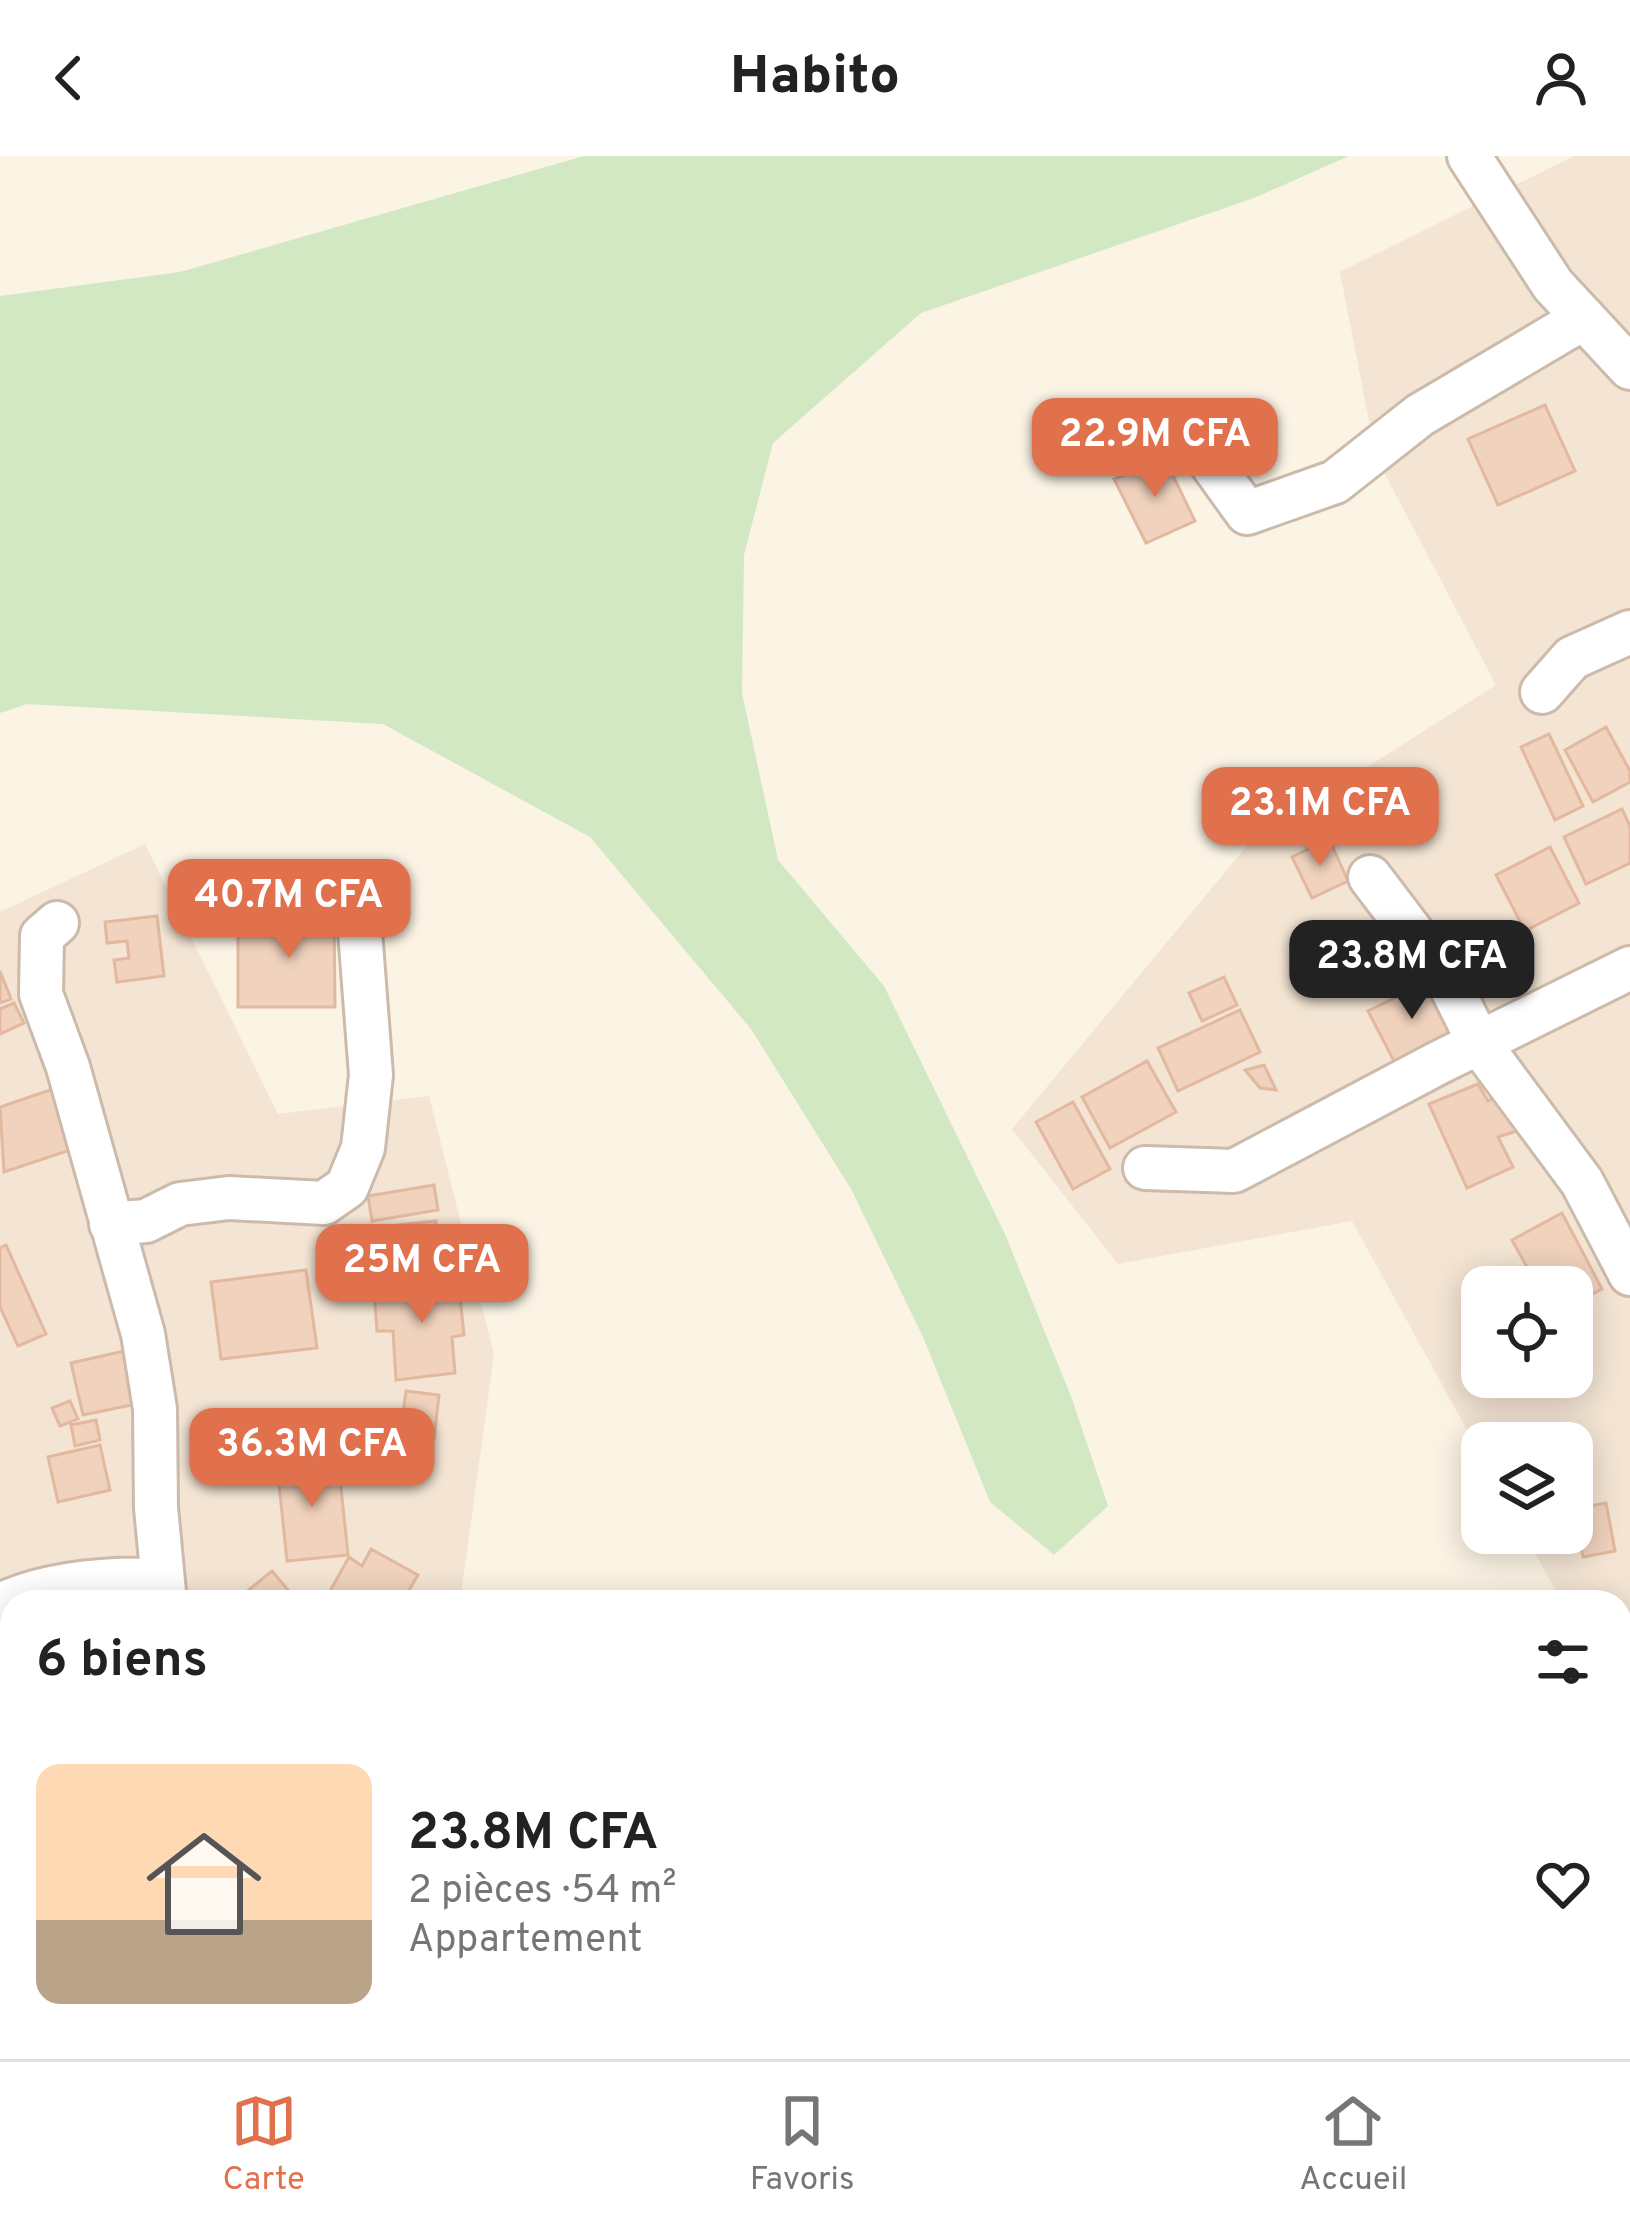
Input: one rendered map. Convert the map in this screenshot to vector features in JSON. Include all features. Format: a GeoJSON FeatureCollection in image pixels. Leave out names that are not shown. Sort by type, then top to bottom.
{"type":"FeatureCollection","features":[{"type":"Feature","properties":{"kind":"street"},"geometry":{"type":"LineString","coordinates":[[1469,156],[1553,285],[1630,368]]}},
{"type":"Feature","properties":{"kind":"street"},"geometry":{"type":"LineString","coordinates":[[1211,463],[1247,513],[1282,504],[1335,482],[1420,415],[1584,317]]}},
{"type":"Feature","properties":{"kind":"street"},"geometry":{"type":"LineString","coordinates":[[1542,692],[1572,658],[1630,632]]}},
{"type":"Feature","properties":{"kind":"street"},"geometry":{"type":"LineString","coordinates":[[1370,877],[1446,977],[1479,1042],[1582,1182],[1630,1274]]}},
{"type":"Feature","properties":{"kind":"street"},"geometry":{"type":"LineString","coordinates":[[111,1224],[146,1221],[180,1204],[229,1198],[324,1203],[347,1187],[363,1148],[371,1075],[358,918]]}},
{"type":"Feature","properties":{"kind":"street"},"geometry":{"type":"LineString","coordinates":[[57,923],[42,936],[41,994],[68,1067],[143,1334],[155,1408],[156,1508],[164,1590]]}},
{"type":"Feature","properties":{"kind":"street"},"geometry":{"type":"LineString","coordinates":[[1145,1168],[1234,1171],[1630,968]]}},
{"type":"Feature","properties":{"kind":"street"},"geometry":{"type":"LineString","coordinates":[[51,1590],[120,1578],[161,1590]]}},
{"type":"Feature","properties":{"kind":"shaded area"},"geometry":{"type":"Polygon","coordinates":[[[1574,156],[1630,156],[1630,1590],[1555,1590],[1536,1554],[1593,1554],[1593,1422],[1463,1422],[1352,1221],[1118,1264],[1012,1129],[1250,842],[1496,685],[1376,457],[1340,272],[1574,156]]]}},
{"type":"Feature","properties":{"kind":"shaded area"},"geometry":{"type":"Polygon","coordinates":[[[145,844],[278,1114],[429,1096],[494,1354],[462,1590],[0,1590],[0,912],[145,844]]]}},
{"type":"Feature","properties":{"kind":"green space"},"geometry":{"type":"Polygon","coordinates":[[[584,156],[1349,156],[1254,198],[921,313],[773,443],[744,555],[742,693],[778,860],[884,986],[1005,1234],[1072,1399],[1108,1506],[1054,1555],[990,1502],[923,1337],[851,1189],[751,1029],[590,837],[383,724],[27,704],[0,713],[0,296],[180,272],[584,156]]]}},
{"type":"Feature","properties":{"kind":"building"},"geometry":{"type":"Polygon","coordinates":[[[1545,405],[1575,471],[1498,505],[1468,439],[1545,405]]]}},
{"type":"Feature","properties":{"kind":"building"},"geometry":{"type":"Polygon","coordinates":[[[1165,459],[1195,521],[1146,543],[1114,479],[1165,459]]]}},
{"type":"Feature","properties":{"kind":"building"},"geometry":{"type":"Polygon","coordinates":[[[1606,727],[1630,771],[1630,782],[1593,802],[1565,750],[1606,727]]]}},
{"type":"Feature","properties":{"kind":"building"},"geometry":{"type":"Polygon","coordinates":[[[1549,734],[1583,806],[1555,820],[1521,747],[1549,734]]]}},
{"type":"Feature","properties":{"kind":"building"},"geometry":{"type":"Polygon","coordinates":[[[1622,809],[1630,826],[1630,863],[1586,884],[1564,837],[1622,809]]]}},
{"type":"Feature","properties":{"kind":"building"},"geometry":{"type":"Polygon","coordinates":[[[1329,839],[1348,881],[1312,898],[1292,857],[1329,839]]]}},
{"type":"Feature","properties":{"kind":"building"},"geometry":{"type":"Polygon","coordinates":[[[1550,847],[1579,903],[1525,931],[1496,875],[1550,847]]]}},
{"type":"Feature","properties":{"kind":"building"},"geometry":{"type":"Polygon","coordinates":[[[275,907],[334,907],[335,1007],[238,1007],[238,928],[275,928],[275,907]]]}},
{"type":"Feature","properties":{"kind":"building"},"geometry":{"type":"Polygon","coordinates":[[[157,916],[164,976],[117,982],[114,960],[129,958],[127,941],[107,943],[105,922],[157,916]]]}},
{"type":"Feature","properties":{"kind":"building"},"geometry":{"type":"Polygon","coordinates":[[[0,971],[11,999],[0,1003],[0,971]]]}},
{"type":"Feature","properties":{"kind":"building"},"geometry":{"type":"Polygon","coordinates":[[[1224,977],[1237,1005],[1202,1021],[1189,993],[1224,977]]]}},
{"type":"Feature","properties":{"kind":"building"},"geometry":{"type":"Polygon","coordinates":[[[1429,981],[1455,1033],[1395,1063],[1368,1011],[1429,981]]]}},
{"type":"Feature","properties":{"kind":"building"},"geometry":{"type":"Polygon","coordinates":[[[14,1003],[24,1023],[0,1034],[0,1009],[14,1003]]]}},
{"type":"Feature","properties":{"kind":"building"},"geometry":{"type":"Polygon","coordinates":[[[1240,1010],[1260,1052],[1178,1091],[1158,1048],[1240,1010]]]}},
{"type":"Feature","properties":{"kind":"building"},"geometry":{"type":"Polygon","coordinates":[[[1147,1061],[1176,1112],[1110,1148],[1082,1097],[1147,1061]]]}},
{"type":"Feature","properties":{"kind":"building"},"geometry":{"type":"Polygon","coordinates":[[[1264,1065],[1276,1090],[1260,1088],[1245,1070],[1264,1065]]]}},
{"type":"Feature","properties":{"kind":"building"},"geometry":{"type":"Polygon","coordinates":[[[1478,1084],[1488,1101],[1504,1093],[1523,1129],[1498,1137],[1513,1167],[1467,1188],[1429,1104],[1478,1084]]]}},
{"type":"Feature","properties":{"kind":"building"},"geometry":{"type":"Polygon","coordinates":[[[53,1089],[73,1149],[4,1172],[0,1107],[53,1089]]]}},
{"type":"Feature","properties":{"kind":"building"},"geometry":{"type":"Polygon","coordinates":[[[1073,1102],[1110,1169],[1073,1189],[1036,1122],[1073,1102]]]}},
{"type":"Feature","properties":{"kind":"building"},"geometry":{"type":"Polygon","coordinates":[[[434,1185],[438,1210],[372,1221],[368,1196],[434,1185]]]}},
{"type":"Feature","properties":{"kind":"building"},"geometry":{"type":"Polygon","coordinates":[[[1562,1213],[1590,1266],[1526,1266],[1512,1240],[1562,1213]]]}},
{"type":"Feature","properties":{"kind":"building"},"geometry":{"type":"Polygon","coordinates":[[[436,1221],[442,1274],[389,1280],[397,1225],[436,1221]]]}},
{"type":"Feature","properties":{"kind":"building"},"geometry":{"type":"Polygon","coordinates":[[[6,1245],[46,1334],[18,1346],[0,1307],[0,1248],[6,1245]]]}},
{"type":"Feature","properties":{"kind":"building"},"geometry":{"type":"Polygon","coordinates":[[[306,1270],[317,1348],[221,1359],[211,1282],[306,1270]]]}},
{"type":"Feature","properties":{"kind":"building"},"geometry":{"type":"Polygon","coordinates":[[[1593,1272],[1602,1289],[1593,1294],[1593,1272]]]}},
{"type":"Feature","properties":{"kind":"building"},"geometry":{"type":"Polygon","coordinates":[[[458,1277],[464,1335],[452,1337],[455,1373],[396,1380],[393,1331],[377,1331],[374,1291],[458,1277]]]}},
{"type":"Feature","properties":{"kind":"building"},"geometry":{"type":"Polygon","coordinates":[[[124,1351],[136,1404],[83,1415],[71,1363],[124,1351]]]}},
{"type":"Feature","properties":{"kind":"building"},"geometry":{"type":"Polygon","coordinates":[[[406,1391],[439,1395],[434,1439],[400,1435],[406,1391]]]}},
{"type":"Feature","properties":{"kind":"building"},"geometry":{"type":"Polygon","coordinates":[[[70,1401],[78,1419],[60,1426],[52,1408],[70,1401]]]}},
{"type":"Feature","properties":{"kind":"building"},"geometry":{"type":"Polygon","coordinates":[[[96,1420],[100,1440],[75,1446],[71,1425],[96,1420]]]}},
{"type":"Feature","properties":{"kind":"building"},"geometry":{"type":"Polygon","coordinates":[[[100,1445],[110,1490],[58,1502],[48,1457],[100,1445]]]}},
{"type":"Feature","properties":{"kind":"building"},"geometry":{"type":"Polygon","coordinates":[[[338,1459],[348,1555],[287,1561],[277,1465],[338,1459]]]}},
{"type":"Feature","properties":{"kind":"building"},"geometry":{"type":"Polygon","coordinates":[[[1606,1503],[1615,1551],[1583,1557],[1593,1554],[1593,1505],[1606,1503]]]}},
{"type":"Feature","properties":{"kind":"building"},"geometry":{"type":"Polygon","coordinates":[[[371,1549],[418,1575],[409,1590],[331,1590],[349,1557],[362,1566],[371,1549]]]}},
{"type":"Feature","properties":{"kind":"building"},"geometry":{"type":"Polygon","coordinates":[[[272,1571],[288,1590],[249,1590],[272,1571]]]}}]}
